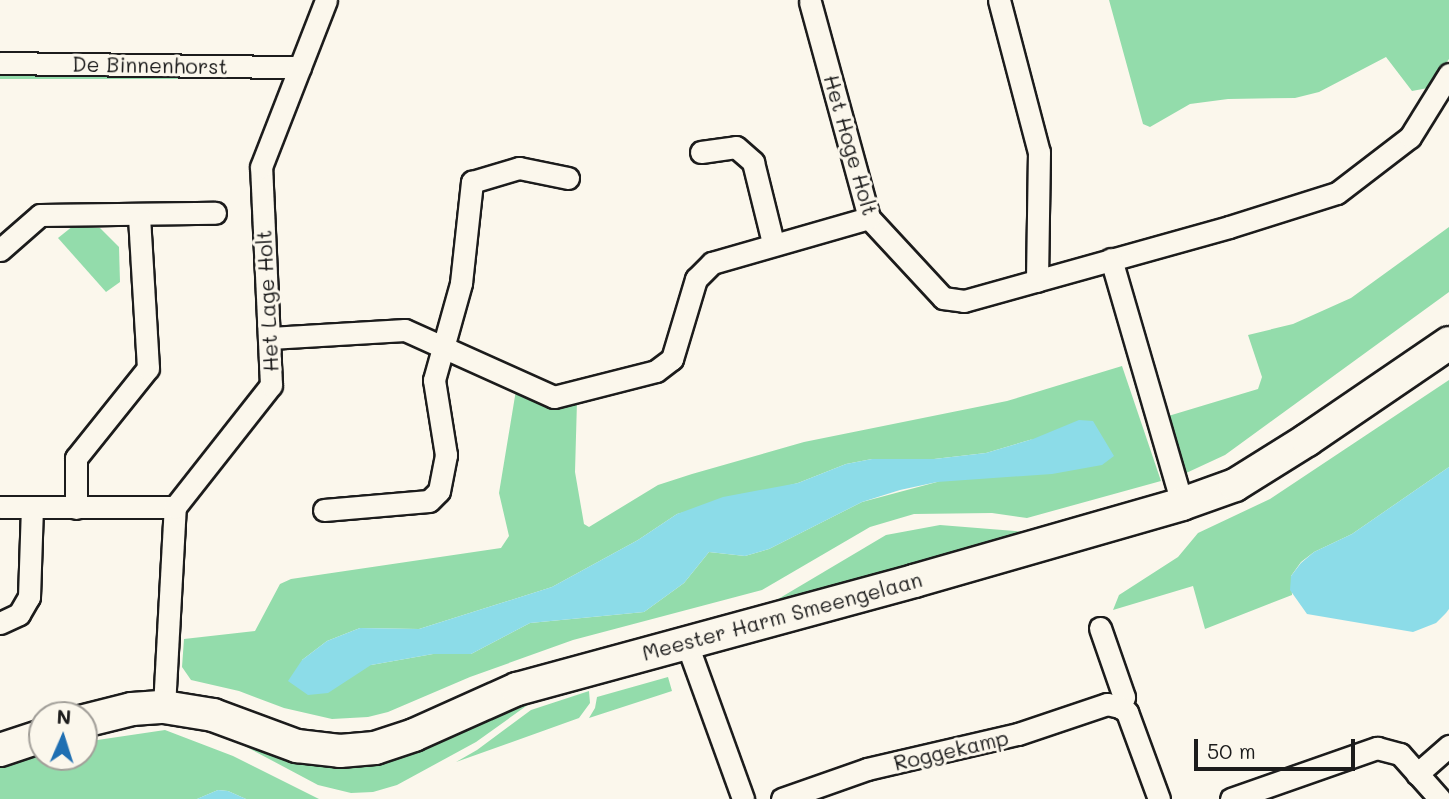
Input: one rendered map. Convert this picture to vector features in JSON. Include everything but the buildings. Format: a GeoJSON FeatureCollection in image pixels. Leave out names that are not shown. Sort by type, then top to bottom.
{"type":"FeatureCollection","features":[{"type":"Feature","properties":{"kind":"street","name":"Het Lage Holt"},"geometry":{"type":"LineString","coordinates":[[175,508],[271,385],[261,167],[326,0]]}},
{"type":"Feature","properties":{"kind":"street"},"geometry":{"type":"LineString","coordinates":[[999,0],[1039,152],[1037,281]]}},
{"type":"Feature","properties":{"kind":"street","name":"Het Hoge Holt"},"geometry":{"type":"LineString","coordinates":[[808,1],[869,218],[943,298],[964,301],[1229,227],[1337,193],[1410,138],[1449,74]]}},
{"type":"Feature","properties":{"kind":"street","name":"De Binnenhorst"},"geometry":{"type":"LineString","coordinates":[[0,63],[300,67]]}},
{"type":"Feature","properties":{"kind":"street"},"geometry":{"type":"LineString","coordinates":[[701,152],[736,147],[753,162],[773,243]]}},
{"type":"Feature","properties":{"kind":"street"},"geometry":{"type":"LineString","coordinates":[[324,510],[429,501],[439,491],[446,455],[434,380],[461,283],[472,182],[519,168],[568,178]]}},
{"type":"Feature","properties":{"kind":"street"},"geometry":{"type":"LineString","coordinates":[[0,250],[40,215],[139,216],[215,213]]}},
{"type":"Feature","properties":{"kind":"street"},"geometry":{"type":"LineString","coordinates":[[76,508],[76,458],[148,368],[139,216]]}},
{"type":"Feature","properties":{"kind":"street"},"geometry":{"type":"LineString","coordinates":[[270,338],[405,330],[554,397],[656,371],[672,359],[696,279],[712,263],[773,243],[869,218]]}},
{"type":"Feature","properties":{"kind":"street"},"geometry":{"type":"LineString","coordinates":[[1111,259],[1182,504]]}},
{"type":"Feature","properties":{"kind":"street","name":"Meester Harm Smeengelaan"},"geometry":{"type":"LineString","coordinates":[[98,718],[132,709],[164,707],[213,715],[297,746],[357,751],[414,735],[516,690],[1182,504],[1235,485],[1449,343]]}},
{"type":"Feature","properties":{"kind":"street"},"geometry":{"type":"LineString","coordinates":[[0,507],[175,508],[164,707]]}},
{"type":"Feature","properties":{"kind":"street"},"geometry":{"type":"LineString","coordinates":[[0,623],[19,614],[29,597],[32,508]]}},
{"type":"Feature","properties":{"kind":"street"},"geometry":{"type":"LineString","coordinates":[[1100,628],[1124,697],[1120,707],[1131,719],[1159,799]]}},
{"type":"Feature","properties":{"kind":"street"},"geometry":{"type":"LineString","coordinates":[[687,644],[743,799]]}},
{"type":"Feature","properties":{"kind":"street","name":"Roggekamp"},"geometry":{"type":"LineString","coordinates":[[782,799],[867,769],[1018,734],[1099,706],[1120,707]]}},
{"type":"Feature","properties":{"kind":"street"},"geometry":{"type":"LineString","coordinates":[[0,750],[28,741]]}},
{"type":"Feature","properties":{"kind":"street"},"geometry":{"type":"LineString","coordinates":[[1417,774],[1449,746]]}},
{"type":"Feature","properties":{"kind":"street"},"geometry":{"type":"LineString","coordinates":[[1231,799],[1377,747],[1400,754],[1440,799]]}},
{"type":"Feature","properties":{"kind":"green space"},"geometry":{"type":"Polygon","coordinates":[[[1109,0],[1449,0],[1449,59],[1428,88],[1412,91],[1386,57],[1319,92],[1295,98],[1228,99],[1190,104],[1150,127],[1143,124],[1109,0]]]}},
{"type":"Feature","properties":{"kind":"green space"},"geometry":{"type":"Polygon","coordinates":[[[0,71],[263,71],[263,79],[0,79],[0,71]]]}},
{"type":"Feature","properties":{"kind":"green space"},"geometry":{"type":"Polygon","coordinates":[[[73,226],[100,228],[119,247],[120,282],[106,292],[58,238],[73,226]]]}},
{"type":"Feature","properties":{"kind":"green space"},"geometry":{"type":"Polygon","coordinates":[[[1449,227],[1449,292],[1225,455],[1184,474],[1165,417],[1258,389],[1262,377],[1248,335],[1293,324],[1351,298],[1449,227]]]}},
{"type":"Feature","properties":{"kind":"green space"},"geometry":{"type":"Polygon","coordinates":[[[1122,366],[1161,481],[1027,518],[992,513],[914,514],[870,527],[762,590],[573,640],[470,677],[388,712],[368,717],[332,719],[284,708],[239,691],[191,680],[182,667],[184,639],[255,631],[280,584],[291,579],[501,548],[509,536],[499,493],[516,390],[545,406],[577,401],[575,472],[584,524],[589,527],[658,485],[692,474],[804,442],[1007,401],[1122,366]],[[1033,439],[986,453],[934,459],[872,459],[846,464],[798,483],[677,514],[638,540],[552,587],[419,629],[360,628],[327,641],[302,660],[371,665],[433,654],[471,654],[530,623],[644,612],[684,583],[709,552],[745,556],[769,549],[862,502],[937,482],[1033,439]]]}},
{"type":"Feature","properties":{"kind":"green space"},"geometry":{"type":"Polygon","coordinates":[[[1449,380],[1449,467],[1352,534],[1314,552],[1301,562],[1291,576],[1292,595],[1205,629],[1193,586],[1113,610],[1119,595],[1178,557],[1198,533],[1270,499],[1449,380]]]}},
{"type":"Feature","properties":{"kind":"green space"},"geometry":{"type":"Polygon","coordinates":[[[940,525],[1038,533],[763,608],[886,535],[940,525]]]}},
{"type":"Feature","properties":{"kind":"green space"},"geometry":{"type":"Polygon","coordinates":[[[668,677],[672,691],[589,718],[597,697],[668,677]]]}},
{"type":"Feature","properties":{"kind":"green space"},"geometry":{"type":"Polygon","coordinates":[[[589,691],[590,703],[579,718],[456,762],[477,750],[531,710],[589,691]]]}},
{"type":"Feature","properties":{"kind":"green space"},"geometry":{"type":"Polygon","coordinates":[[[536,699],[476,742],[397,785],[373,792],[351,793],[318,785],[224,735],[294,757],[536,699]]]}},
{"type":"Feature","properties":{"kind":"green space"},"geometry":{"type":"Polygon","coordinates":[[[165,730],[233,756],[319,799],[246,799],[228,791],[218,790],[197,799],[0,799],[0,761],[28,750],[28,771],[98,771],[98,740],[165,730]]]}},
{"type":"Feature","properties":{"kind":"water"},"geometry":{"type":"Polygon","coordinates":[[[1079,420],[1093,421],[1114,456],[1102,465],[1052,474],[937,482],[900,490],[862,502],[769,549],[745,556],[709,552],[684,583],[644,612],[530,623],[471,654],[433,654],[371,665],[328,693],[308,695],[288,681],[302,660],[327,641],[360,628],[419,629],[552,587],[638,540],[677,514],[723,497],[798,483],[846,464],[872,459],[934,459],[986,453],[1033,439],[1079,420]]]}},
{"type":"Feature","properties":{"kind":"water"},"geometry":{"type":"Polygon","coordinates":[[[1449,467],[1449,609],[1446,613],[1436,623],[1413,632],[1307,614],[1290,590],[1291,576],[1301,563],[1314,552],[1352,534],[1449,467]]]}},
{"type":"Feature","properties":{"kind":"water"},"geometry":{"type":"Polygon","coordinates":[[[218,790],[228,791],[246,799],[197,799],[218,790]]]}}]}
